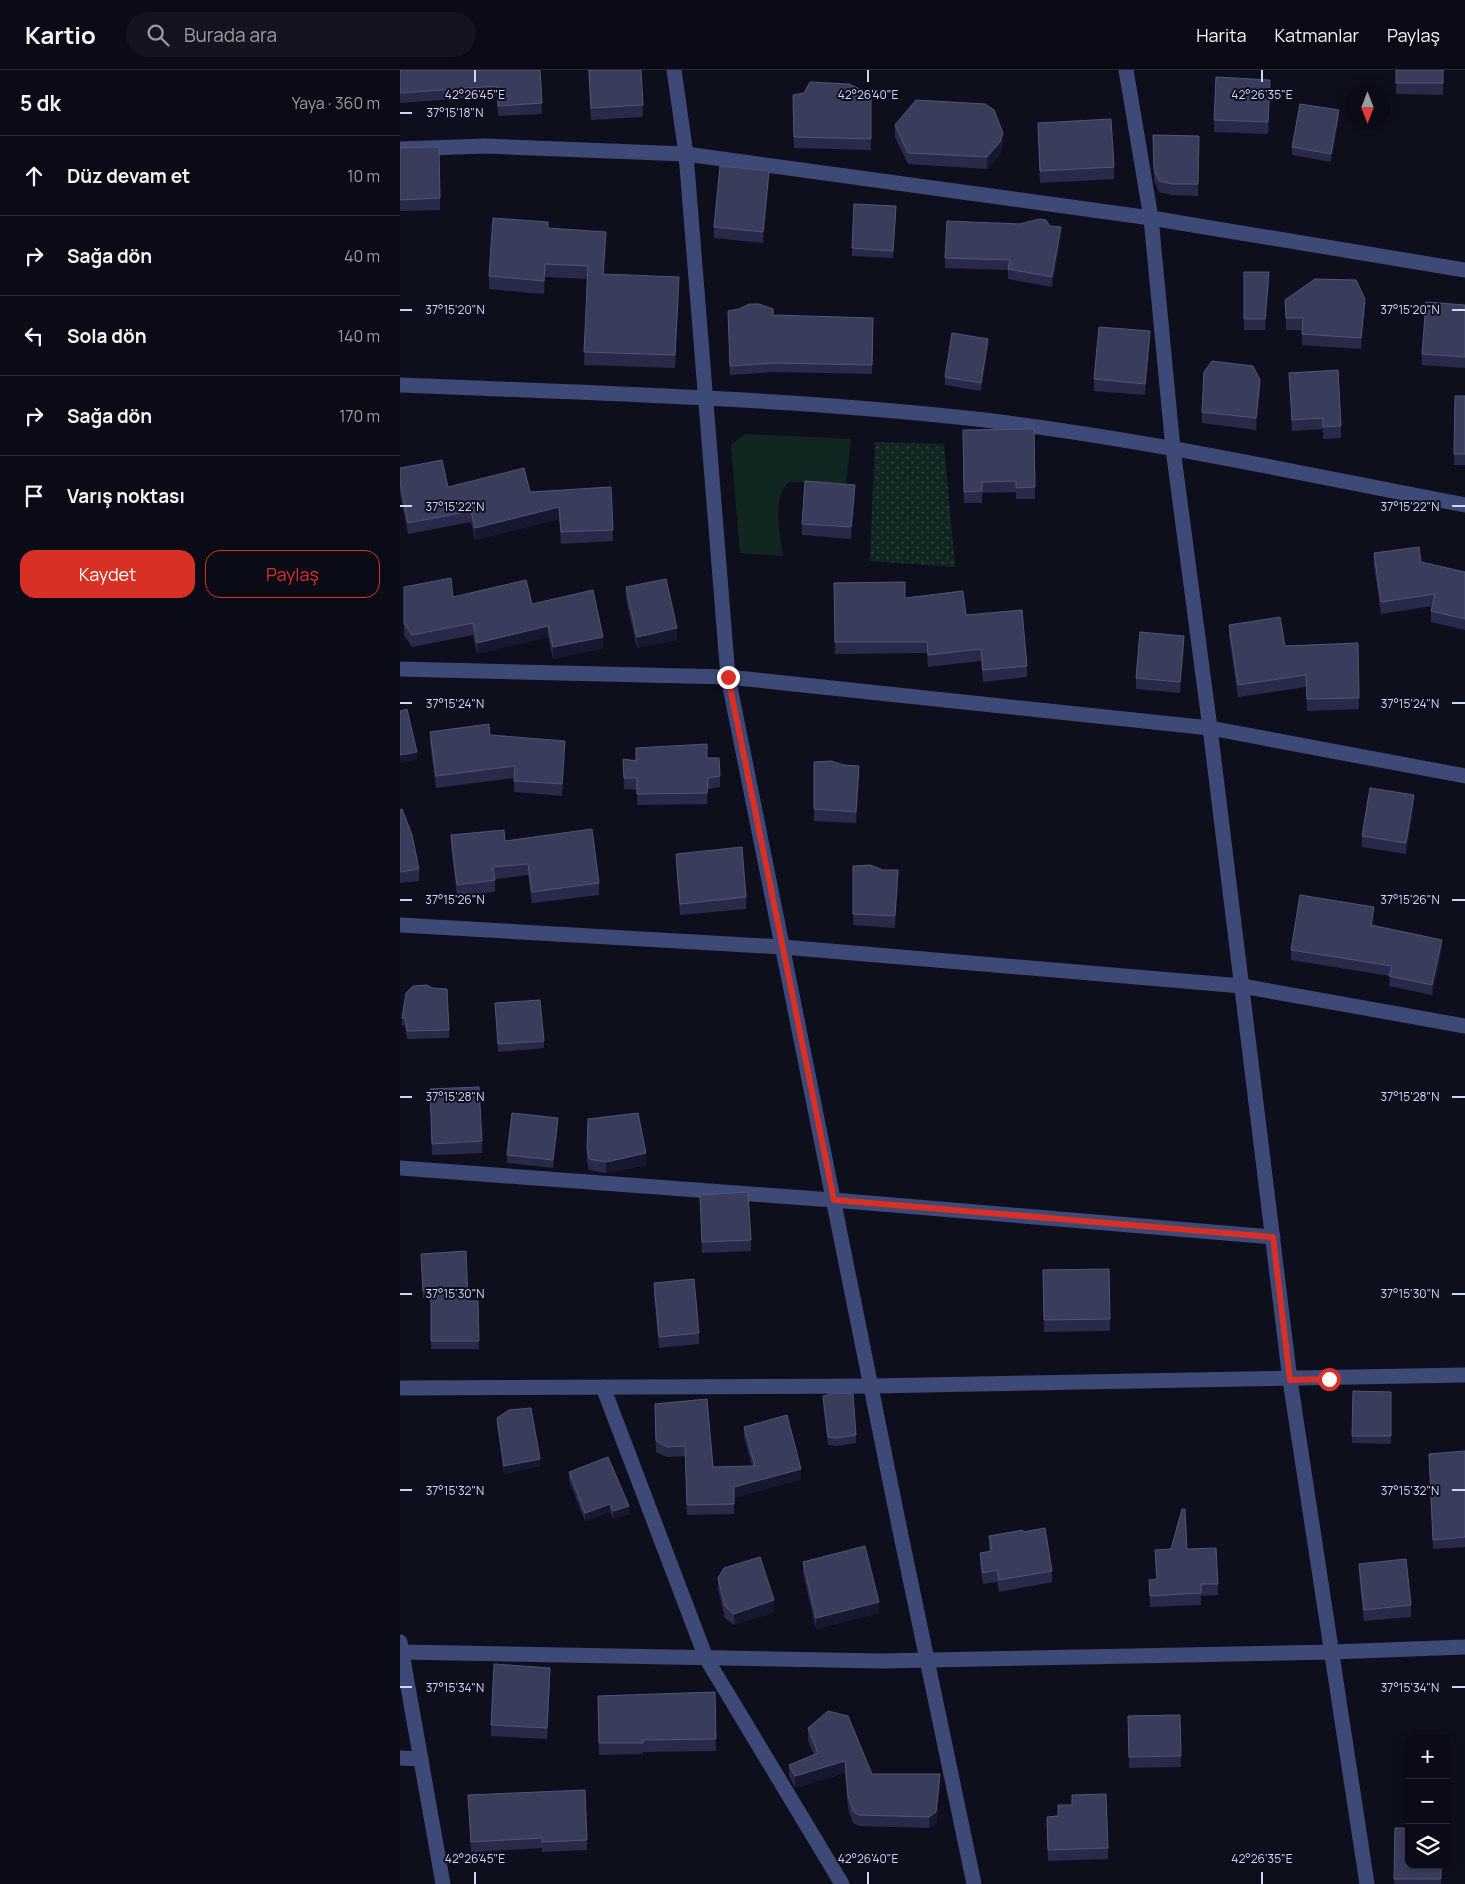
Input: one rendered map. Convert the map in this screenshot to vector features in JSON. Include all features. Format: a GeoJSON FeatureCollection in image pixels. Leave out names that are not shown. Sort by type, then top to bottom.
{"type":"FeatureCollection","features":[{"type":"Feature","properties":{"kind":"street"},"geometry":{"type":"LineString","coordinates":[[674,70],[686,154],[728,677],[974,1884]]}},
{"type":"Feature","properties":{"kind":"street"},"geometry":{"type":"LineString","coordinates":[[1126,70],[1151,218],[1173,448],[1210,728],[1290,1380],[1367,1884]]}},
{"type":"Feature","properties":{"kind":"street"},"geometry":{"type":"LineString","coordinates":[[400,149],[485,146],[686,154],[1151,218],[1465,270]]}},
{"type":"Feature","properties":{"kind":"street"},"geometry":{"type":"LineString","coordinates":[[400,385],[707,398],[977,420],[1173,448],[1465,505]]}},
{"type":"Feature","properties":{"kind":"street"},"geometry":{"type":"LineString","coordinates":[[400,669],[728,677],[1210,728],[1465,776]]}},
{"type":"Feature","properties":{"kind":"street"},"geometry":{"type":"LineString","coordinates":[[400,925],[782,947],[1242,986],[1465,1026]]}},
{"type":"Feature","properties":{"kind":"street"},"geometry":{"type":"LineString","coordinates":[[400,1168],[834,1200],[1273,1237]]}},
{"type":"Feature","properties":{"kind":"street"},"geometry":{"type":"LineString","coordinates":[[400,1388],[871,1386],[1290,1380],[1465,1375]]}},
{"type":"Feature","properties":{"kind":"street"},"geometry":{"type":"LineString","coordinates":[[603,1387],[706,1658],[842,1884]]}},
{"type":"Feature","properties":{"kind":"street"},"geometry":{"type":"LineString","coordinates":[[443,1884],[401,1649],[706,1658],[928,1661],[1332,1652],[1465,1647]]}},
{"type":"Feature","properties":{"kind":"street"},"geometry":{"type":"LineString","coordinates":[[400,1758],[421,1759]]}},
{"type":"Feature","properties":{"kind":"green space"},"geometry":{"type":"Polygon","coordinates":[[[745,434],[851,439],[846,483],[789,482],[783,489],[778,507],[778,517],[783,556],[740,553],[731,445],[745,434]]]}},
{"type":"Feature","properties":{"kind":"green space"},"geometry":{"type":"Polygon","coordinates":[[[875,442],[944,444],[955,567],[870,561],[875,442]]]}},
{"type":"Feature","properties":{"kind":"building"},"geometry":{"type":"Polygon","coordinates":[[[400,70],[540,70],[542,103],[498,106],[497,86],[400,93],[400,70]]]}},
{"type":"Feature","properties":{"kind":"building"},"geometry":{"type":"Polygon","coordinates":[[[589,70],[641,70],[643,105],[591,108],[589,70]]]}},
{"type":"Feature","properties":{"kind":"building"},"geometry":{"type":"Polygon","coordinates":[[[1396,70],[1443,70],[1443,83],[1396,83],[1396,70]]]}},
{"type":"Feature","properties":{"kind":"building"},"geometry":{"type":"Polygon","coordinates":[[[1216,77],[1270,80],[1268,122],[1214,120],[1216,77]]]}},
{"type":"Feature","properties":{"kind":"building"},"geometry":{"type":"Polygon","coordinates":[[[810,82],[849,84],[871,94],[871,139],[794,137],[793,95],[804,93],[810,82]]]}},
{"type":"Feature","properties":{"kind":"building"},"geometry":{"type":"Polygon","coordinates":[[[916,100],[985,104],[994,110],[1003,133],[1000,142],[987,157],[908,153],[895,125],[916,100]]]}},
{"type":"Feature","properties":{"kind":"building"},"geometry":{"type":"Polygon","coordinates":[[[1300,104],[1339,110],[1331,154],[1292,147],[1300,104]]]}},
{"type":"Feature","properties":{"kind":"building"},"geometry":{"type":"Polygon","coordinates":[[[1111,119],[1114,167],[1040,171],[1038,123],[1111,119]]]}},
{"type":"Feature","properties":{"kind":"building"},"geometry":{"type":"Polygon","coordinates":[[[1153,135],[1199,136],[1198,184],[1172,184],[1159,181],[1154,169],[1153,135]]]}},
{"type":"Feature","properties":{"kind":"building"},"geometry":{"type":"Polygon","coordinates":[[[439,147],[440,198],[400,200],[400,148],[439,147]]]}},
{"type":"Feature","properties":{"kind":"building"},"geometry":{"type":"Polygon","coordinates":[[[720,166],[769,171],[763,232],[714,227],[720,166]]]}},
{"type":"Feature","properties":{"kind":"building"},"geometry":{"type":"Polygon","coordinates":[[[854,204],[896,206],[893,251],[852,248],[854,204]]]}},
{"type":"Feature","properties":{"kind":"building"},"geometry":{"type":"Polygon","coordinates":[[[493,218],[548,222],[548,228],[606,232],[603,274],[679,277],[675,355],[584,352],[588,266],[545,264],[544,281],[489,276],[493,218]]]}},
{"type":"Feature","properties":{"kind":"building"},"geometry":{"type":"Polygon","coordinates":[[[1039,219],[1046,220],[1050,226],[1061,227],[1052,277],[1008,269],[1010,260],[945,258],[947,221],[1020,224],[1039,219]]]}},
{"type":"Feature","properties":{"kind":"building"},"geometry":{"type":"Polygon","coordinates":[[[1244,272],[1269,272],[1265,319],[1244,319],[1244,272]]]}},
{"type":"Feature","properties":{"kind":"building"},"geometry":{"type":"Polygon","coordinates":[[[1315,279],[1356,280],[1365,299],[1361,338],[1302,334],[1303,318],[1286,318],[1285,300],[1315,279]]]}},
{"type":"Feature","properties":{"kind":"building"},"geometry":{"type":"Polygon","coordinates":[[[1426,302],[1465,305],[1465,357],[1422,354],[1426,302]]]}},
{"type":"Feature","properties":{"kind":"building"},"geometry":{"type":"Polygon","coordinates":[[[749,304],[759,304],[773,309],[773,315],[873,318],[872,365],[775,363],[730,366],[728,311],[739,309],[749,304]]]}},
{"type":"Feature","properties":{"kind":"building"},"geometry":{"type":"Polygon","coordinates":[[[1099,327],[1150,331],[1145,384],[1094,379],[1099,327]]]}},
{"type":"Feature","properties":{"kind":"building"},"geometry":{"type":"Polygon","coordinates":[[[952,333],[988,339],[981,383],[945,377],[952,333]]]}},
{"type":"Feature","properties":{"kind":"building"},"geometry":{"type":"Polygon","coordinates":[[[1212,361],[1253,366],[1260,380],[1256,418],[1202,412],[1204,372],[1212,361]]]}},
{"type":"Feature","properties":{"kind":"building"},"geometry":{"type":"Polygon","coordinates":[[[1338,370],[1341,426],[1323,427],[1323,418],[1292,420],[1289,373],[1338,370]]]}},
{"type":"Feature","properties":{"kind":"building"},"geometry":{"type":"Polygon","coordinates":[[[1455,396],[1465,396],[1465,454],[1454,454],[1455,396]]]}},
{"type":"Feature","properties":{"kind":"building"},"geometry":{"type":"Polygon","coordinates":[[[1034,429],[1035,487],[1016,488],[1016,481],[982,482],[982,491],[964,492],[963,430],[1034,429]]]}},
{"type":"Feature","properties":{"kind":"building"},"geometry":{"type":"Polygon","coordinates":[[[442,460],[448,487],[524,468],[530,492],[611,487],[613,530],[561,532],[559,507],[475,528],[471,511],[408,523],[400,481],[400,468],[442,460]]]}},
{"type":"Feature","properties":{"kind":"building"},"geometry":{"type":"Polygon","coordinates":[[[805,481],[855,485],[851,527],[802,524],[805,481]]]}},
{"type":"Feature","properties":{"kind":"building"},"geometry":{"type":"Polygon","coordinates":[[[1419,547],[1421,562],[1465,572],[1465,619],[1431,611],[1435,594],[1381,602],[1374,553],[1419,547]]]}},
{"type":"Feature","properties":{"kind":"building"},"geometry":{"type":"Polygon","coordinates":[[[451,578],[453,597],[526,580],[532,604],[593,590],[603,637],[553,647],[548,626],[477,643],[473,623],[412,635],[404,623],[404,587],[451,578]]]}},
{"type":"Feature","properties":{"kind":"building"},"geometry":{"type":"Polygon","coordinates":[[[666,579],[677,628],[637,637],[626,587],[666,579]]]}},
{"type":"Feature","properties":{"kind":"building"},"geometry":{"type":"Polygon","coordinates":[[[905,582],[905,598],[963,591],[966,615],[1022,610],[1027,666],[983,670],[981,649],[928,655],[927,642],[835,642],[834,583],[905,582]]]}},
{"type":"Feature","properties":{"kind":"building"},"geometry":{"type":"Polygon","coordinates":[[[1280,617],[1285,646],[1358,643],[1359,698],[1307,699],[1306,675],[1238,685],[1229,625],[1280,617]]]}},
{"type":"Feature","properties":{"kind":"building"},"geometry":{"type":"Polygon","coordinates":[[[1140,632],[1184,636],[1180,682],[1136,678],[1140,632]]]}},
{"type":"Feature","properties":{"kind":"building"},"geometry":{"type":"Polygon","coordinates":[[[407,709],[417,752],[400,755],[400,711],[407,709]]]}},
{"type":"Feature","properties":{"kind":"building"},"geometry":{"type":"Polygon","coordinates":[[[489,724],[490,735],[565,741],[562,784],[514,781],[515,766],[436,776],[430,732],[489,724]]]}},
{"type":"Feature","properties":{"kind":"building"},"geometry":{"type":"Polygon","coordinates":[[[707,744],[707,758],[719,758],[720,776],[708,778],[707,793],[637,794],[637,778],[624,778],[623,759],[636,761],[636,748],[707,744]]]}},
{"type":"Feature","properties":{"kind":"building"},"geometry":{"type":"Polygon","coordinates":[[[831,761],[844,765],[859,766],[856,812],[814,809],[814,762],[831,761]]]}},
{"type":"Feature","properties":{"kind":"building"},"geometry":{"type":"Polygon","coordinates":[[[1370,788],[1414,795],[1406,843],[1362,836],[1370,788]]]}},
{"type":"Feature","properties":{"kind":"building"},"geometry":{"type":"Polygon","coordinates":[[[402,809],[412,835],[419,869],[400,872],[400,810],[402,809]]]}},
{"type":"Feature","properties":{"kind":"building"},"geometry":{"type":"Polygon","coordinates":[[[592,829],[599,883],[532,892],[528,864],[493,867],[495,880],[457,885],[451,835],[504,830],[505,841],[592,829]]]}},
{"type":"Feature","properties":{"kind":"building"},"geometry":{"type":"Polygon","coordinates":[[[742,847],[746,897],[680,904],[676,854],[742,847]]]}},
{"type":"Feature","properties":{"kind":"building"},"geometry":{"type":"Polygon","coordinates":[[[870,865],[883,870],[898,870],[895,916],[853,914],[853,866],[870,865]]]}},
{"type":"Feature","properties":{"kind":"building"},"geometry":{"type":"Polygon","coordinates":[[[1300,895],[1374,907],[1371,925],[1442,940],[1432,985],[1389,976],[1392,966],[1291,950],[1300,895]]]}},
{"type":"Feature","properties":{"kind":"building"},"geometry":{"type":"Polygon","coordinates":[[[427,985],[432,988],[447,989],[449,1030],[407,1031],[405,1018],[402,1018],[406,993],[413,986],[427,985]]]}},
{"type":"Feature","properties":{"kind":"building"},"geometry":{"type":"Polygon","coordinates":[[[540,1000],[544,1041],[498,1044],[495,1003],[540,1000]]]}},
{"type":"Feature","properties":{"kind":"building"},"geometry":{"type":"Polygon","coordinates":[[[479,1087],[482,1141],[432,1144],[430,1089],[479,1087]]]}},
{"type":"Feature","properties":{"kind":"building"},"geometry":{"type":"Polygon","coordinates":[[[512,1113],[558,1118],[553,1160],[507,1155],[512,1113]]]}},
{"type":"Feature","properties":{"kind":"building"},"geometry":{"type":"Polygon","coordinates":[[[638,1113],[646,1153],[606,1162],[589,1159],[587,1148],[588,1119],[638,1113]]]}},
{"type":"Feature","properties":{"kind":"building"},"geometry":{"type":"Polygon","coordinates":[[[748,1192],[751,1240],[702,1242],[700,1195],[748,1192]]]}},
{"type":"Feature","properties":{"kind":"building"},"geometry":{"type":"Polygon","coordinates":[[[466,1251],[468,1301],[478,1301],[479,1341],[431,1341],[431,1290],[423,1291],[421,1254],[466,1251]]]}},
{"type":"Feature","properties":{"kind":"building"},"geometry":{"type":"Polygon","coordinates":[[[1109,1269],[1110,1319],[1044,1320],[1043,1270],[1109,1269]]]}},
{"type":"Feature","properties":{"kind":"building"},"geometry":{"type":"Polygon","coordinates":[[[694,1279],[699,1333],[659,1337],[654,1283],[694,1279]]]}},
{"type":"Feature","properties":{"kind":"building"},"geometry":{"type":"Polygon","coordinates":[[[1353,1391],[1391,1392],[1391,1436],[1352,1436],[1353,1391]]]}},
{"type":"Feature","properties":{"kind":"building"},"geometry":{"type":"Polygon","coordinates":[[[836,1393],[853,1394],[856,1435],[837,1438],[828,1437],[823,1396],[836,1393]]]}},
{"type":"Feature","properties":{"kind":"building"},"geometry":{"type":"Polygon","coordinates":[[[707,1399],[713,1467],[755,1466],[744,1427],[787,1415],[801,1469],[734,1487],[734,1504],[687,1505],[685,1446],[667,1447],[656,1441],[655,1404],[707,1399]]]}},
{"type":"Feature","properties":{"kind":"building"},"geometry":{"type":"Polygon","coordinates":[[[531,1408],[540,1459],[504,1466],[497,1418],[509,1410],[531,1408]]]}},
{"type":"Feature","properties":{"kind":"building"},"geometry":{"type":"Polygon","coordinates":[[[1465,1451],[1465,1537],[1433,1540],[1429,1454],[1465,1451]]]}},
{"type":"Feature","properties":{"kind":"building"},"geometry":{"type":"Polygon","coordinates":[[[608,1457],[629,1506],[613,1511],[610,1504],[585,1513],[569,1472],[608,1457]]]}},
{"type":"Feature","properties":{"kind":"building"},"geometry":{"type":"Polygon","coordinates":[[[1182,1509],[1185,1509],[1187,1549],[1216,1548],[1218,1584],[1201,1584],[1201,1593],[1150,1596],[1149,1580],[1157,1579],[1155,1550],[1171,1549],[1182,1509]]]}},
{"type":"Feature","properties":{"kind":"building"},"geometry":{"type":"Polygon","coordinates":[[[1045,1528],[1052,1571],[999,1580],[997,1570],[983,1573],[980,1553],[992,1551],[989,1536],[1045,1528]]]}},
{"type":"Feature","properties":{"kind":"building"},"geometry":{"type":"Polygon","coordinates":[[[865,1546],[879,1602],[816,1618],[803,1562],[865,1546]]]}},
{"type":"Feature","properties":{"kind":"building"},"geometry":{"type":"Polygon","coordinates":[[[760,1557],[774,1600],[734,1614],[725,1606],[718,1578],[724,1568],[760,1557]]]}},
{"type":"Feature","properties":{"kind":"building"},"geometry":{"type":"Polygon","coordinates":[[[1406,1559],[1411,1605],[1364,1610],[1359,1564],[1406,1559]]]}},
{"type":"Feature","properties":{"kind":"building"},"geometry":{"type":"Polygon","coordinates":[[[494,1664],[550,1668],[547,1728],[491,1725],[494,1664]]]}},
{"type":"Feature","properties":{"kind":"building"},"geometry":{"type":"Polygon","coordinates":[[[715,1692],[716,1739],[643,1740],[643,1743],[599,1743],[598,1696],[715,1692]]]}},
{"type":"Feature","properties":{"kind":"building"},"geometry":{"type":"Polygon","coordinates":[[[828,1711],[848,1716],[872,1774],[940,1774],[936,1812],[929,1817],[859,1815],[853,1811],[848,1796],[845,1761],[795,1776],[789,1765],[818,1753],[808,1728],[828,1711]]]}},
{"type":"Feature","properties":{"kind":"building"},"geometry":{"type":"Polygon","coordinates":[[[1180,1715],[1181,1756],[1129,1757],[1128,1716],[1180,1715]]]}},
{"type":"Feature","properties":{"kind":"building"},"geometry":{"type":"Polygon","coordinates":[[[585,1790],[587,1840],[542,1842],[542,1838],[471,1842],[468,1795],[585,1790]]]}},
{"type":"Feature","properties":{"kind":"building"},"geometry":{"type":"Polygon","coordinates":[[[1106,1794],[1108,1848],[1048,1850],[1047,1817],[1058,1816],[1058,1805],[1072,1805],[1072,1795],[1106,1794]]]}},
{"type":"Feature","properties":{"kind":"building"},"geometry":{"type":"Polygon","coordinates":[[[1395,1828],[1405,1828],[1405,1869],[1441,1869],[1441,1879],[1394,1879],[1395,1828]]]}},
{"type":"Feature","properties":{"kind":"route"},"geometry":{"type":"LineString","coordinates":[[728,677],[834,1200],[1273,1237],[1290,1380],[1329,1379]]}}]}
